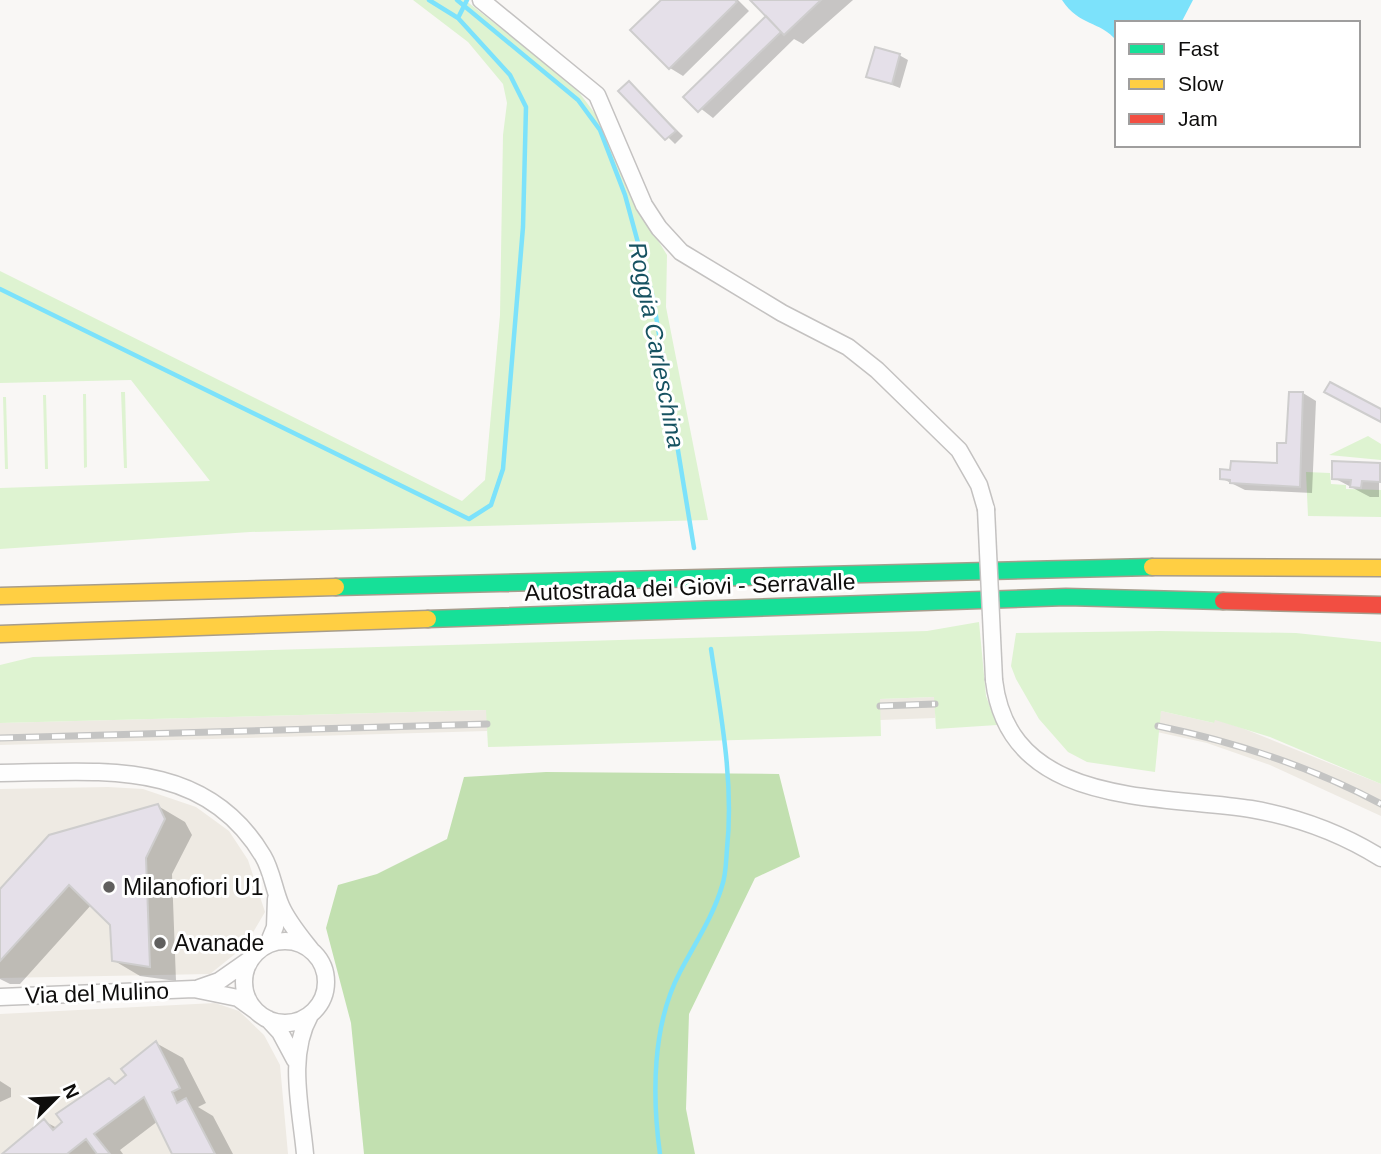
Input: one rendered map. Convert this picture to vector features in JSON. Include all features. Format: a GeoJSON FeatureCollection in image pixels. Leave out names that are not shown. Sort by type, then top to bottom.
{"type":"FeatureCollection","features":[{"type":"Feature","properties":{"kind":"highway","name":"Autostrada dei Giovi - Serravalle"},"geometry":{"type":"LineString","coordinates":[[0,596],[1062,566],[1381,568]]}},
{"type":"Feature","properties":{"kind":"highway","name":"Autostrada dei Giovi - Serravalle"},"geometry":{"type":"LineString","coordinates":[[0,634],[1066,597],[1381,605]]}},
{"type":"Feature","properties":{"kind":"street"},"geometry":{"type":"LineString","coordinates":[[481,0],[597,95],[644,205],[659,228],[681,251],[770,306],[848,347],[877,370],[959,450],[979,485],[986,509],[994,680],[1011,730],[1035,760],[1062,777],[1101,790],[1273,814],[1311,824],[1374,853]]}},
{"type":"Feature","properties":{"kind":"street"},"geometry":{"type":"LineString","coordinates":[[0,773],[106,772],[159,778],[179,784],[230,814],[265,859],[282,907],[319,959],[326,982],[324,995],[302,1030],[297,1066],[305,1154]]}},
{"type":"Feature","properties":{"kind":"street"},"geometry":{"type":"LineString","coordinates":[[273,883],[278,911],[268,944],[251,959],[245,972],[244,986],[248,1000],[290,1047],[297,1066]]}},
{"type":"Feature","properties":{"kind":"street"},"geometry":{"type":"LineString","coordinates":[[268,944],[290,941],[311,950]]}},
{"type":"Feature","properties":{"kind":"street","name":"Via del Mulino"},"geometry":{"type":"LineString","coordinates":[[194,989],[219,981],[251,959]]}},
{"type":"Feature","properties":{"kind":"street","name":"Via del Mulino"},"geometry":{"type":"LineString","coordinates":[[0,997],[194,989],[238,998],[262,1015]]}},
{"type":"Feature","properties":{"kind":"street"},"geometry":{"type":"LineString","coordinates":[[262,1015],[290,1023],[310,1014]]}},
{"type":"Feature","properties":{"kind":"shaded area"},"geometry":{"type":"Polygon","coordinates":[[[935,697],[935,718],[880,720],[880,699],[935,697]]]}},
{"type":"Feature","properties":{"kind":"shaded area"},"geometry":{"type":"Polygon","coordinates":[[[487,710],[487,731],[0,745],[0,723],[487,710]]]}},
{"type":"Feature","properties":{"kind":"shaded area"},"geometry":{"type":"Polygon","coordinates":[[[1161,711],[1214,723],[1214,719],[1242,728],[1381,784],[1381,816],[1270,765],[1207,743],[1157,732],[1161,711]]]}},
{"type":"Feature","properties":{"kind":"shaded area"},"geometry":{"type":"Polygon","coordinates":[[[0,789],[143,789],[196,807],[229,831],[248,860],[265,912],[245,946],[210,974],[0,978],[0,789]]]}},
{"type":"Feature","properties":{"kind":"shaded area"},"geometry":{"type":"Polygon","coordinates":[[[215,1003],[239,1011],[264,1035],[280,1065],[288,1154],[0,1154],[0,1014],[215,1003]]]}},
{"type":"Feature","properties":{"kind":"green space"},"geometry":{"type":"Polygon","coordinates":[[[413,0],[465,0],[575,87],[605,127],[638,208],[667,255],[666,307],[708,520],[250,532],[0,549],[0,488],[210,481],[131,380],[0,383],[0,271],[462,501],[485,480],[500,315],[503,135],[507,103],[503,84],[468,42],[413,0]]]}},
{"type":"Feature","properties":{"kind":"green space"},"geometry":{"type":"Polygon","coordinates":[[[121,392],[125,392],[127,468],[124,468],[121,392]]]}},
{"type":"Feature","properties":{"kind":"green space"},"geometry":{"type":"Polygon","coordinates":[[[83,394],[86,394],[87,467],[84,468],[83,394]]]}},
{"type":"Feature","properties":{"kind":"green space"},"geometry":{"type":"Polygon","coordinates":[[[43,395],[46,395],[48,469],[45,469],[43,395]]]}},
{"type":"Feature","properties":{"kind":"green space"},"geometry":{"type":"Polygon","coordinates":[[[3,397],[6,397],[8,469],[5,469],[3,397]]]}},
{"type":"Feature","properties":{"kind":"green space"},"geometry":{"type":"Polygon","coordinates":[[[1368,436],[1381,444],[1381,460],[1329,455],[1368,436]]]}},
{"type":"Feature","properties":{"kind":"green space"},"geometry":{"type":"Polygon","coordinates":[[[1306,472],[1330,473],[1331,484],[1346,485],[1346,489],[1381,490],[1381,517],[1308,516],[1306,472]]]}},
{"type":"Feature","properties":{"kind":"green space"},"geometry":{"type":"Polygon","coordinates":[[[979,622],[986,696],[997,725],[936,729],[934,697],[880,699],[881,736],[488,747],[486,710],[0,723],[0,665],[33,657],[927,631],[979,622]]]}},
{"type":"Feature","properties":{"kind":"green space"},"geometry":{"type":"Polygon","coordinates":[[[1016,633],[1296,633],[1381,642],[1381,784],[1270,737],[1215,720],[1214,723],[1161,711],[1155,772],[1087,762],[1068,752],[1039,719],[1011,666],[1016,633]]]}},
{"type":"Feature","properties":{"kind":"green space"},"geometry":{"type":"Polygon","coordinates":[[[546,772],[779,774],[800,857],[755,878],[689,1014],[686,1109],[695,1154],[364,1154],[351,1023],[326,928],[338,885],[377,874],[447,839],[464,777],[546,772]]]}},
{"type":"Feature","properties":{"kind":"water"},"geometry":{"type":"Polygon","coordinates":[[[1062,0],[1193,0],[1182,21],[1115,21],[1115,39],[1069,9],[1062,0]]]}},
{"type":"Feature","properties":{"kind":"building"},"geometry":{"type":"Polygon","coordinates":[[[661,0],[737,2],[669,69],[630,30],[661,0]]]}},
{"type":"Feature","properties":{"kind":"building"},"geometry":{"type":"Polygon","coordinates":[[[750,0],[821,0],[784,35],[750,0]]]}},
{"type":"Feature","properties":{"kind":"building"},"geometry":{"type":"Polygon","coordinates":[[[766,16],[781,32],[698,112],[683,97],[766,16]]]}},
{"type":"Feature","properties":{"kind":"building"},"geometry":{"type":"Polygon","coordinates":[[[875,47],[900,54],[892,84],[866,77],[875,47]]]}},
{"type":"Feature","properties":{"kind":"building"},"geometry":{"type":"Polygon","coordinates":[[[629,81],[676,131],[665,140],[618,91],[629,81]]]}},
{"type":"Feature","properties":{"kind":"building"},"geometry":{"type":"Polygon","coordinates":[[[1330,382],[1381,409],[1381,422],[1324,392],[1330,382]]]}},
{"type":"Feature","properties":{"kind":"building"},"geometry":{"type":"Polygon","coordinates":[[[1289,392],[1303,392],[1300,487],[1230,483],[1230,480],[1220,479],[1220,469],[1230,470],[1231,461],[1277,463],[1277,443],[1286,443],[1289,392]]]}},
{"type":"Feature","properties":{"kind":"building"},"geometry":{"type":"Polygon","coordinates":[[[1332,461],[1380,463],[1380,482],[1362,481],[1361,488],[1350,487],[1351,480],[1332,479],[1332,461]]]}},
{"type":"Feature","properties":{"kind":"building","name":"Milanofiori U1"},"geometry":{"type":"Polygon","coordinates":[[[158,804],[165,819],[146,858],[150,967],[112,961],[110,925],[69,885],[0,961],[0,889],[49,835],[158,804]]]}},
{"type":"Feature","properties":{"kind":"building"},"geometry":{"type":"Polygon","coordinates":[[[156,1041],[180,1088],[172,1092],[177,1103],[186,1098],[215,1154],[172,1154],[144,1097],[94,1134],[110,1154],[97,1154],[86,1139],[67,1154],[2,1154],[44,1119],[53,1130],[62,1122],[56,1114],[109,1078],[115,1084],[126,1075],[121,1069],[156,1041]]]}},
{"type":"Feature","properties":{"kind":"waterway"},"geometry":{"type":"LineString","coordinates":[[429,0],[458,18],[467,0]]}},
{"type":"Feature","properties":{"kind":"waterway","name":"Roggia Carleschina"},"geometry":{"type":"LineString","coordinates":[[457,0],[578,100],[600,130],[625,195],[653,298],[694,548]]}},
{"type":"Feature","properties":{"kind":"waterway"},"geometry":{"type":"LineString","coordinates":[[0,289],[469,519],[491,505],[503,469],[523,227],[526,107],[510,75],[458,18]]}},
{"type":"Feature","properties":{"kind":"waterway","name":"Roggia Carleschina"},"geometry":{"type":"LineString","coordinates":[[660,1154],[655,1085],[664,1015],[680,972],[714,908],[726,868],[728,774],[711,649]]}},
{"type":"Feature","properties":{"kind":"railway"},"geometry":{"type":"LineString","coordinates":[[880,706],[935,704]]}},
{"type":"Feature","properties":{"kind":"railway"},"geometry":{"type":"LineString","coordinates":[[0,738],[487,724]]}},
{"type":"Feature","properties":{"kind":"railway"},"geometry":{"type":"LineString","coordinates":[[1158,726],[1272,757],[1328,778],[1381,804]]}},
{"type":"Feature","properties":{"kind":"traffic: fast"},"geometry":{"type":"LineString","coordinates":[[336,587],[1152,567]]}},
{"type":"Feature","properties":{"kind":"traffic: fast"},"geometry":{"type":"LineString","coordinates":[[428,619],[1066,597],[1223,601]]}},
{"type":"Feature","properties":{"kind":"traffic: slow"},"geometry":{"type":"LineString","coordinates":[[1152,567],[1381,568]]}},
{"type":"Feature","properties":{"kind":"traffic: slow"},"geometry":{"type":"LineString","coordinates":[[0,596],[336,587]]}},
{"type":"Feature","properties":{"kind":"traffic: slow"},"geometry":{"type":"LineString","coordinates":[[0,634],[428,619]]}},
{"type":"Feature","properties":{"kind":"traffic: jam"},"geometry":{"type":"LineString","coordinates":[[1223,601],[1381,605]]}},
{"type":"Feature","properties":{"kind":"place","name":"Milanofiori U1"},"geometry":{"type":"Point","coordinates":[109,887]}},
{"type":"Feature","properties":{"kind":"place","name":"Avanade"},"geometry":{"type":"Point","coordinates":[160,943]}}]}
